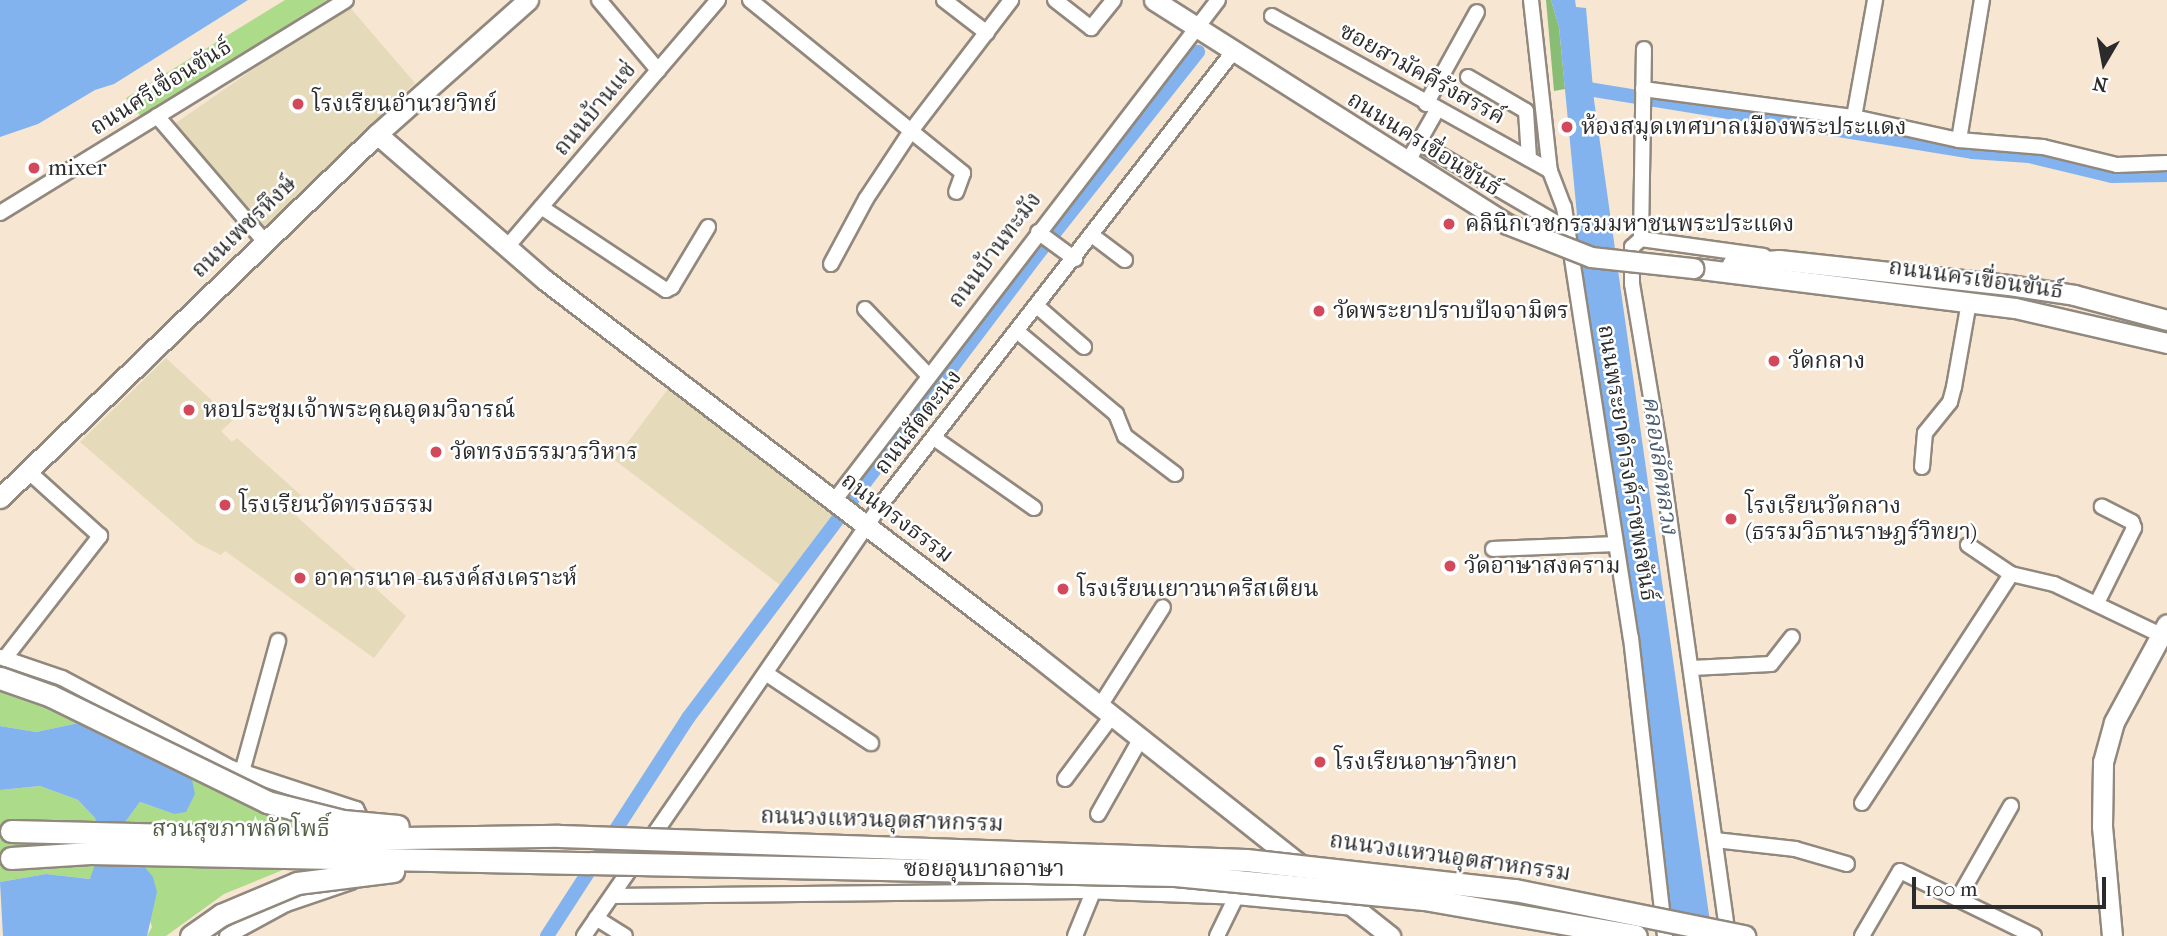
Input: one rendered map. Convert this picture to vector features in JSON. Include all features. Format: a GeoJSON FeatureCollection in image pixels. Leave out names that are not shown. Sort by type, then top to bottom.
{"type":"FeatureCollection","features":[{"type":"Feature","properties":{"kind":"main road","name":"ถนนเพชรหึงษ์"},"geometry":{"type":"LineString","coordinates":[[0,498],[377,134],[528,0]]}},
{"type":"Feature","properties":{"kind":"main road","name":"ถนนนครเขื่อนขันธ์"},"geometry":{"type":"LineString","coordinates":[[1154,0],[1195,29],[1507,224],[1591,257],[1969,302],[2071,318],[2167,343]]}},
{"type":"Feature","properties":{"kind":"main road","name":"ถนนทรงธรรม"},"geometry":{"type":"LineString","coordinates":[[377,134],[507,247],[1141,738],[1390,936]]}},
{"type":"Feature","properties":{"kind":"main road","name":"ถนนนครเขื่อนขันธ์"},"geometry":{"type":"LineString","coordinates":[[1693,268],[1779,260],[2009,285],[2074,295],[2167,320]]}},
{"type":"Feature","properties":{"kind":"main road"},"geometry":{"type":"LineString","coordinates":[[2112,936],[2102,827],[2103,762],[2115,722],[2165,633]]}},
{"type":"Feature","properties":{"kind":"main road"},"geometry":{"type":"LineString","coordinates":[[2,664],[51,696],[228,786],[303,813],[384,825],[559,836]]}},
{"type":"Feature","properties":{"kind":"main road","name":"ถนนวงแหวนอุตสาหกรรม"},"geometry":{"type":"LineString","coordinates":[[11,831],[331,839],[559,836],[1246,860],[1515,890],[1744,936]]}},
{"type":"Feature","properties":{"kind":"main road","name":"ถนนวงแหวนอุตสาหกรรม"},"geometry":{"type":"LineString","coordinates":[[11,858],[90,853],[1175,875],[1424,899],[1636,936]]}},
{"type":"Feature","properties":{"kind":"main road"},"geometry":{"type":"LineString","coordinates":[[191,936],[221,915],[297,883],[380,872],[556,864]]}},
{"type":"Feature","properties":{"kind":"street","name":"ถนนศรีเขื่อนขันธ์"},"geometry":{"type":"LineString","coordinates":[[0,214],[346,0]]}},
{"type":"Feature","properties":{"kind":"street"},"geometry":{"type":"LineString","coordinates":[[599,0],[658,70]]}},
{"type":"Feature","properties":{"kind":"street","name":"ถนนบ้านแซ่"},"geometry":{"type":"LineString","coordinates":[[507,247],[718,0]]}},
{"type":"Feature","properties":{"kind":"street"},"geometry":{"type":"LineString","coordinates":[[750,0],[957,166],[963,180],[956,192]]}},
{"type":"Feature","properties":{"kind":"street"},"geometry":{"type":"LineString","coordinates":[[944,0],[987,33]]}},
{"type":"Feature","properties":{"kind":"street"},"geometry":{"type":"LineString","coordinates":[[831,264],[866,199],[911,131],[1011,0]]}},
{"type":"Feature","properties":{"kind":"street"},"geometry":{"type":"LineString","coordinates":[[1055,0],[1091,28],[1110,1]]}},
{"type":"Feature","properties":{"kind":"street","name":"ถนนบ้านทะมัง"},"geometry":{"type":"LineString","coordinates":[[834,501],[1218,0]]}},
{"type":"Feature","properties":{"kind":"street","name":"ถนนพระยาดำรงค์ราชพลขันธ์"},"geometry":{"type":"LineString","coordinates":[[1531,0],[1550,171],[1564,207],[1616,544],[1665,936]]}},
{"type":"Feature","properties":{"kind":"street"},"geometry":{"type":"LineString","coordinates":[[1854,117],[1875,0]]}},
{"type":"Feature","properties":{"kind":"street"},"geometry":{"type":"LineString","coordinates":[[1959,140],[1982,0]]}},
{"type":"Feature","properties":{"kind":"street"},"geometry":{"type":"LineString","coordinates":[[1407,163],[1477,12]]}},
{"type":"Feature","properties":{"kind":"street","name":"ซอยสามัคคีรังสรรค์"},"geometry":{"type":"LineString","coordinates":[[1272,16],[1550,171]]}},
{"type":"Feature","properties":{"kind":"street"},"geometry":{"type":"LineString","coordinates":[[1644,49],[1641,239],[1632,247],[1632,284],[1692,668],[1728,936]]}},
{"type":"Feature","properties":{"kind":"street","name":"ถนนสัตตะนง"},"geometry":{"type":"LineString","coordinates":[[584,936],[867,526],[1233,52]]}},
{"type":"Feature","properties":{"kind":"street"},"geometry":{"type":"LineString","coordinates":[[1468,77],[1526,111],[1529,159]]}},
{"type":"Feature","properties":{"kind":"street"},"geometry":{"type":"LineString","coordinates":[[1643,93],[1854,117],[1959,140],[2043,146],[2117,164],[2167,163]]}},
{"type":"Feature","properties":{"kind":"street"},"geometry":{"type":"LineString","coordinates":[[157,116],[264,241]]}},
{"type":"Feature","properties":{"kind":"street"},"geometry":{"type":"LineString","coordinates":[[1418,142],[1566,229]]}},
{"type":"Feature","properties":{"kind":"street"},"geometry":{"type":"LineString","coordinates":[[541,207],[666,290],[672,287],[708,227]]}},
{"type":"Feature","properties":{"kind":"street"},"geometry":{"type":"LineString","coordinates":[[1040,234],[1075,259]]}},
{"type":"Feature","properties":{"kind":"street"},"geometry":{"type":"LineString","coordinates":[[1093,236],[1125,260]]}},
{"type":"Feature","properties":{"kind":"street"},"geometry":{"type":"LineString","coordinates":[[1641,239],[1779,260]]}},
{"type":"Feature","properties":{"kind":"street"},"geometry":{"type":"LineString","coordinates":[[1922,467],[1925,433],[1950,401],[1969,302]]}},
{"type":"Feature","properties":{"kind":"street"},"geometry":{"type":"LineString","coordinates":[[1038,307],[1084,347]]}},
{"type":"Feature","properties":{"kind":"street"},"geometry":{"type":"LineString","coordinates":[[865,309],[929,376]]}},
{"type":"Feature","properties":{"kind":"street"},"geometry":{"type":"LineString","coordinates":[[1018,332],[1116,414],[1125,436],[1175,474]]}},
{"type":"Feature","properties":{"kind":"street"},"geometry":{"type":"LineString","coordinates":[[934,438],[1034,508]]}},
{"type":"Feature","properties":{"kind":"street"},"geometry":{"type":"LineString","coordinates":[[28,471],[100,536],[2,664],[62,678],[242,772],[356,808],[368,834],[368,857],[363,877],[286,904],[227,936]]}},
{"type":"Feature","properties":{"kind":"street"},"geometry":{"type":"LineString","coordinates":[[2097,603],[2134,528],[2132,522],[2102,507]]}},
{"type":"Feature","properties":{"kind":"street"},"geometry":{"type":"LineString","coordinates":[[1493,549],[1616,544]]}},
{"type":"Feature","properties":{"kind":"street"},"geometry":{"type":"LineString","coordinates":[[1968,545],[2011,574],[2054,584],[2165,633]]}},
{"type":"Feature","properties":{"kind":"street"},"geometry":{"type":"LineString","coordinates":[[1862,803],[2011,574]]}},
{"type":"Feature","properties":{"kind":"street"},"geometry":{"type":"LineString","coordinates":[[1065,779],[1163,607]]}},
{"type":"Feature","properties":{"kind":"street"},"geometry":{"type":"LineString","coordinates":[[1692,668],[1771,664],[1793,636]]}},
{"type":"Feature","properties":{"kind":"street"},"geometry":{"type":"LineString","coordinates":[[242,772],[278,641]]}},
{"type":"Feature","properties":{"kind":"street"},"geometry":{"type":"LineString","coordinates":[[766,674],[871,743]]}},
{"type":"Feature","properties":{"kind":"street"},"geometry":{"type":"LineString","coordinates":[[1098,814],[1141,738]]}},
{"type":"Feature","properties":{"kind":"street"},"geometry":{"type":"LineString","coordinates":[[1959,897],[2011,806]]}},
{"type":"Feature","properties":{"kind":"street"},"geometry":{"type":"LineString","coordinates":[[1715,840],[1795,849],[1847,864]]}},
{"type":"Feature","properties":{"kind":"street"},"geometry":{"type":"LineString","coordinates":[[1862,936],[1900,871],[1959,897],[2034,936]]}},
{"type":"Feature","properties":{"kind":"street"},"geometry":{"type":"LineString","coordinates":[[1075,936],[1093,892]]}},
{"type":"Feature","properties":{"kind":"street","name":"ซอยอุนบาลอาษา"},"geometry":{"type":"LineString","coordinates":[[612,896],[1093,892],[1236,897],[1355,908]]}},
{"type":"Feature","properties":{"kind":"street"},"geometry":{"type":"LineString","coordinates":[[1217,936],[1236,897]]}},
{"type":"Feature","properties":{"kind":"street"},"geometry":{"type":"LineString","coordinates":[[596,918],[625,936]]}},
{"type":"Feature","properties":{"kind":"shaded area","name":"โรงเรียนอำนวยวิทย์"},"geometry":{"type":"Polygon","coordinates":[[[347,4],[415,83],[264,229],[173,125],[347,4]]]}},
{"type":"Feature","properties":{"kind":"shaded area","name":"โรงเรียนวัดทรงธรรม"},"geometry":{"type":"Polygon","coordinates":[[[166,358],[233,420],[221,431],[232,442],[237,438],[304,498],[292,512],[406,616],[374,658],[225,551],[221,555],[197,543],[80,442],[166,358]]]}},
{"type":"Feature","properties":{"kind":"shaded area"},"geometry":{"type":"Polygon","coordinates":[[[668,389],[833,514],[780,585],[614,460],[668,389]]]}},
{"type":"Feature","properties":{"kind":"green space"},"geometry":{"type":"Polygon","coordinates":[[[285,0],[327,0],[142,118],[126,98],[285,0]]]}},
{"type":"Feature","properties":{"kind":"green space"},"geometry":{"type":"Polygon","coordinates":[[[1546,0],[1551,0],[1559,27],[1565,89],[1554,91],[1546,0]]]}},
{"type":"Feature","properties":{"kind":"green space","name":"สวนสุขภาพลัดโพธิ์"},"geometry":{"type":"Polygon","coordinates":[[[0,657],[62,678],[231,768],[333,804],[295,865],[224,894],[166,936],[147,936],[152,927],[124,842],[123,825],[140,802],[174,814],[74,724],[36,732],[0,726],[0,657]]]}},
{"type":"Feature","properties":{"kind":"green space","name":"สวนสุขภาพลัดโพธิ์"},"geometry":{"type":"Polygon","coordinates":[[[40,786],[78,800],[95,818],[102,844],[91,879],[46,874],[0,882],[0,790],[40,786]]]}},
{"type":"Feature","properties":{"kind":"water"},"geometry":{"type":"Polygon","coordinates":[[[0,0],[248,0],[114,84],[95,90],[38,124],[0,137],[0,0]]]}},
{"type":"Feature","properties":{"kind":"water"},"geometry":{"type":"Polygon","coordinates":[[[1551,0],[1575,0],[1576,7],[1586,8],[1594,100],[1712,936],[1670,936],[1571,216],[1577,215],[1559,27],[1551,0]]]}},
{"type":"Feature","properties":{"kind":"water"},"geometry":{"type":"Polygon","coordinates":[[[74,724],[98,725],[190,770],[195,794],[186,812],[174,814],[140,802],[123,825],[124,842],[153,877],[157,892],[147,936],[3,936],[0,882],[46,874],[90,879],[102,844],[95,818],[78,800],[40,786],[0,790],[0,726],[36,732],[74,724]]]}},
{"type":"Feature","properties":{"kind":"waterway"},"geometry":{"type":"LineString","coordinates":[[851,501],[1041,250],[1198,52]]}},
{"type":"Feature","properties":{"kind":"waterway"},"geometry":{"type":"LineString","coordinates":[[1582,88],[1972,152],[2029,156],[2112,176],[2167,175]]}},
{"type":"Feature","properties":{"kind":"waterway"},"geometry":{"type":"LineString","coordinates":[[547,936],[688,718],[841,515]]}},
{"type":"Feature","properties":{"kind":"place","name":"โรงเรียนอำนวยวิทย์"},"geometry":{"type":"Point","coordinates":[298,104]}},
{"type":"Feature","properties":{"kind":"place","name":"ห้องสมุดเทศบาลเมืองพระประแดง"},"geometry":{"type":"Point","coordinates":[1567,127]}},
{"type":"Feature","properties":{"kind":"place","name":"mixer"},"geometry":{"type":"Point","coordinates":[34,168]}},
{"type":"Feature","properties":{"kind":"place","name":"คลินิกเวชกรรมมหาชนพระประแดง"},"geometry":{"type":"Point","coordinates":[1449,224]}},
{"type":"Feature","properties":{"kind":"place","name":"วัดพระยาปราบปัจจามิตร"},"geometry":{"type":"Point","coordinates":[1319,311]}},
{"type":"Feature","properties":{"kind":"place","name":"วัดกลาง"},"geometry":{"type":"Point","coordinates":[1774,361]}},
{"type":"Feature","properties":{"kind":"place","name":"หอประชุมเจ้าพระคุณอุดมวิจารณ์"},"geometry":{"type":"Point","coordinates":[189,410]}},
{"type":"Feature","properties":{"kind":"place","name":"วัดทรงธรรมวรวิหาร"},"geometry":{"type":"Point","coordinates":[436,452]}},
{"type":"Feature","properties":{"kind":"place","name":"โรงเรียนวัดทรงธรรม"},"geometry":{"type":"Point","coordinates":[225,505]}},
{"type":"Feature","properties":{"kind":"place","name":"โรงเรียนวัดกลาง (ธรรมวิธานราษฎร์วิทยา)"},"geometry":{"type":"Point","coordinates":[1731,519]}},
{"type":"Feature","properties":{"kind":"place","name":"วัดอาษาสงคราม"},"geometry":{"type":"Point","coordinates":[1450,566]}},
{"type":"Feature","properties":{"kind":"place","name":"อาคารนาค-ณรงค์สงเคราะห์"},"geometry":{"type":"Point","coordinates":[300,578]}},
{"type":"Feature","properties":{"kind":"place","name":"โรงเรียนเยาวนาคริสเตียน"},"geometry":{"type":"Point","coordinates":[1063,589]}},
{"type":"Feature","properties":{"kind":"place","name":"โรงเรียนอาษาวิทยา"},"geometry":{"type":"Point","coordinates":[1320,762]}},
{"type":"Feature","properties":{"kind":"water label","name":"คลองลัดหลวง"},"geometry":{"type":"Point","coordinates":[1660,465]}}]}
